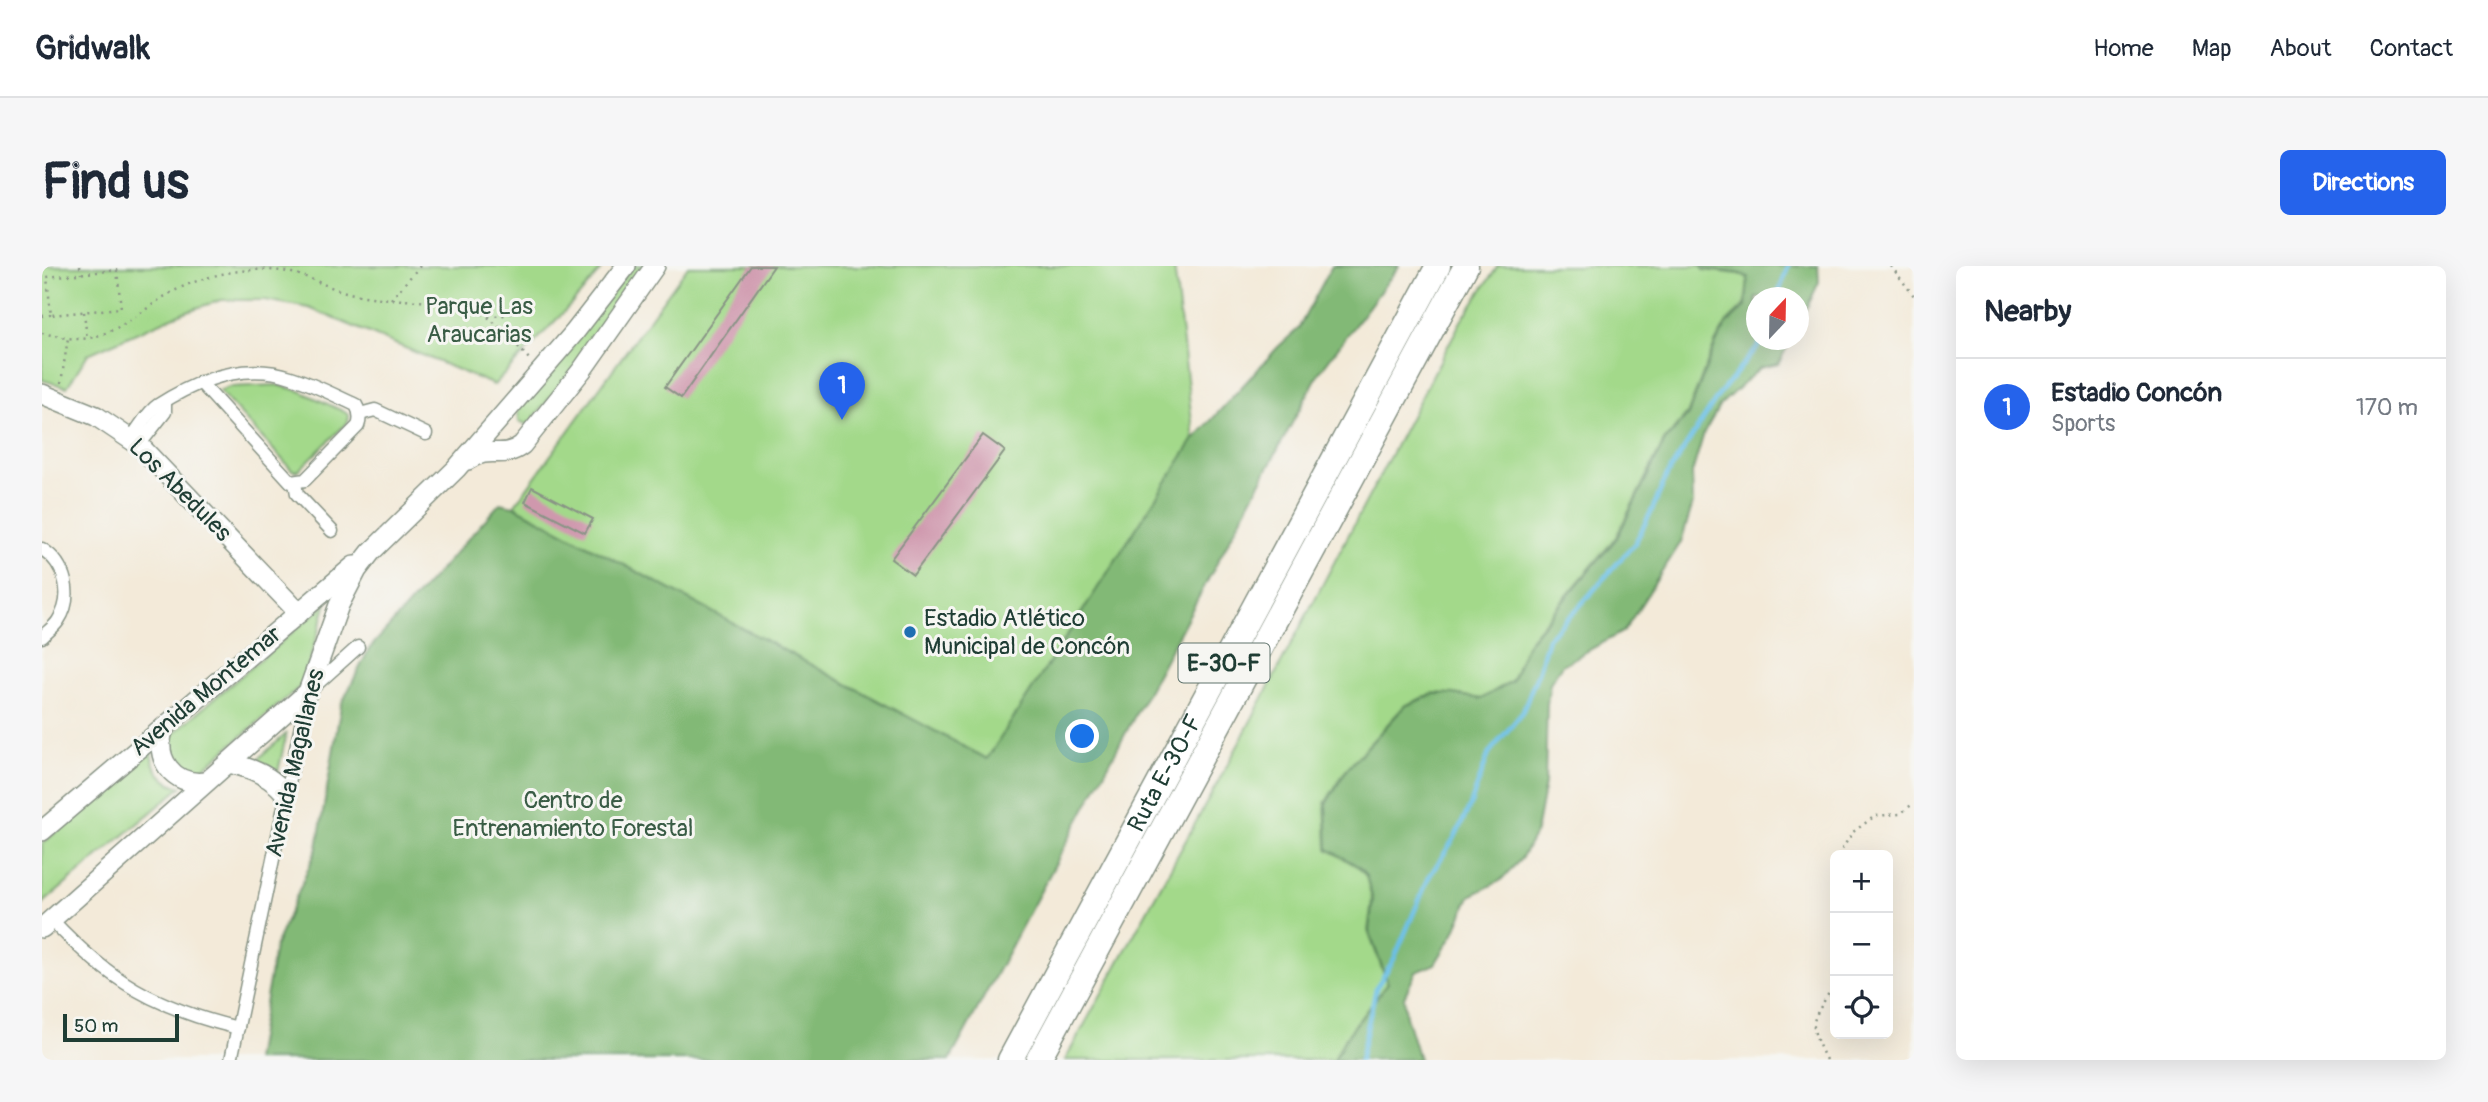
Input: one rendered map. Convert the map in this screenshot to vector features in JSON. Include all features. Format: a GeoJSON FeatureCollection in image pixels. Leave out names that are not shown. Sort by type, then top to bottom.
{"type":"FeatureCollection","features":[{"type":"Feature","properties":{"kind":"highway","name":"Ruta E-30-F"},"geometry":{"type":"LineString","coordinates":[[1010,1060],[1438,266]]}},
{"type":"Feature","properties":{"kind":"highway","name":"Ruta E-30-F"},"geometry":{"type":"LineString","coordinates":[[1038,1060],[1466,266]]}},
{"type":"Feature","properties":{"kind":"main road","name":"Avenida Magallanes"},"geometry":{"type":"LineString","coordinates":[[308,692],[339,605],[371,552],[456,469],[540,373],[626,266]]}},
{"type":"Feature","properties":{"kind":"main road","name":"Avenida Magallanes"},"geometry":{"type":"LineString","coordinates":[[456,469],[482,452],[513,452],[529,437],[582,370],[655,266]]}},
{"type":"Feature","properties":{"kind":"main road","name":"Los Abedules"},"geometry":{"type":"LineString","coordinates":[[50,397],[96,416],[135,442],[299,613]]}},
{"type":"Feature","properties":{"kind":"main road"},"geometry":{"type":"LineString","coordinates":[[514,403],[509,421],[512,429],[529,437]]}},
{"type":"Feature","properties":{"kind":"main road","name":"Avenida Montemar"},"geometry":{"type":"LineString","coordinates":[[42,831],[371,552]]}},
{"type":"Feature","properties":{"kind":"main road"},"geometry":{"type":"LineString","coordinates":[[47,924],[308,692]]}},
{"type":"Feature","properties":{"kind":"main road"},"geometry":{"type":"LineString","coordinates":[[164,728],[160,752],[167,768],[185,781],[205,782]]}},
{"type":"Feature","properties":{"kind":"main road"},"geometry":{"type":"LineString","coordinates":[[228,763],[255,771],[279,785],[285,793]]}},
{"type":"Feature","properties":{"kind":"street"},"geometry":{"type":"LineString","coordinates":[[135,442],[165,412],[165,402],[200,382],[228,373],[273,373],[290,377],[356,405],[360,414],[358,426],[305,480],[295,483],[287,480],[200,382]]}},
{"type":"Feature","properties":{"kind":"street"},"geometry":{"type":"LineString","coordinates":[[360,414],[375,410],[426,434]]}},
{"type":"Feature","properties":{"kind":"street"},"geometry":{"type":"LineString","coordinates":[[295,483],[297,494],[332,531]]}},
{"type":"Feature","properties":{"kind":"street"},"geometry":{"type":"LineString","coordinates":[[42,549],[59,564],[66,593],[57,624],[42,636]]}},
{"type":"Feature","properties":{"kind":"street"},"geometry":{"type":"LineString","coordinates":[[308,692],[358,647]]}},
{"type":"Feature","properties":{"kind":"street","name":"Avenida Magallanes"},"geometry":{"type":"LineString","coordinates":[[231,1060],[308,692]]}},
{"type":"Feature","properties":{"kind":"street"},"geometry":{"type":"LineString","coordinates":[[47,924],[105,971],[137,991],[162,1004],[238,1028]]}},
{"type":"Feature","properties":{"kind":"path"},"geometry":{"type":"LineString","coordinates":[[80,266],[81,274]]}},
{"type":"Feature","properties":{"kind":"path"},"geometry":{"type":"LineString","coordinates":[[391,299],[420,266]]}},
{"type":"Feature","properties":{"kind":"path"},"geometry":{"type":"LineString","coordinates":[[1891,266],[1914,296]]}},
{"type":"Feature","properties":{"kind":"path"},"geometry":{"type":"LineString","coordinates":[[42,333],[87,339],[114,331],[162,298],[193,283],[226,272],[257,269],[309,276],[335,288],[370,298],[455,305],[487,316],[508,334],[540,373]]}},
{"type":"Feature","properties":{"kind":"path"},"geometry":{"type":"LineString","coordinates":[[117,270],[121,308],[84,312],[51,315],[47,277],[117,270]]}},
{"type":"Feature","properties":{"kind":"path"},"geometry":{"type":"LineString","coordinates":[[42,278],[46,278],[50,315],[42,316]]}},
{"type":"Feature","properties":{"kind":"path"},"geometry":{"type":"LineString","coordinates":[[468,311],[489,316],[508,314],[521,308],[530,299]]}},
{"type":"Feature","properties":{"kind":"path"},"geometry":{"type":"LineString","coordinates":[[84,312],[87,339]]}},
{"type":"Feature","properties":{"kind":"path"},"geometry":{"type":"LineString","coordinates":[[50,397],[68,338]]}},
{"type":"Feature","properties":{"kind":"path"},"geometry":{"type":"LineString","coordinates":[[1841,850],[1853,832],[1875,816],[1900,814],[1914,803]]}},
{"type":"Feature","properties":{"kind":"path"},"geometry":{"type":"LineString","coordinates":[[1826,1060],[1814,1035],[1814,1016],[1830,992]]}},
{"type":"Feature","properties":{"kind":"green space","name":"Parque Las Araucarias"},"geometry":{"type":"Polygon","coordinates":[[[42,266],[604,266],[494,385],[309,308],[265,300],[221,300],[184,312],[88,354],[67,387],[42,380],[42,266]]]}},
{"type":"Feature","properties":{"kind":"green space"},"geometry":{"type":"Polygon","coordinates":[[[633,266],[648,266],[579,362],[528,425],[519,421],[518,410],[633,266]]]}},
{"type":"Feature","properties":{"kind":"green space","name":"Estadio Atlético Municipal de Concón"},"geometry":{"type":"Polygon","coordinates":[[[688,266],[1174,266],[1194,439],[987,759],[514,506],[688,266]]]}},
{"type":"Feature","properties":{"kind":"green space","name":"Centro de Entrenamiento Forestal"},"geometry":{"type":"Polygon","coordinates":[[[1332,266],[1399,266],[1319,373],[950,1060],[255,1060],[275,947],[317,848],[341,705],[369,649],[500,503],[514,506],[987,759],[1194,439],[1278,347],[1298,329],[1332,266]]]}},
{"type":"Feature","properties":{"kind":"green space"},"geometry":{"type":"Polygon","coordinates":[[[1498,266],[1701,266],[1703,270],[1738,274],[1748,278],[1745,305],[1727,322],[1715,343],[1687,414],[1664,441],[1616,537],[1527,643],[1512,680],[1481,699],[1434,693],[1405,705],[1347,768],[1325,803],[1327,849],[1358,867],[1366,876],[1372,900],[1368,931],[1387,983],[1345,1038],[1333,1060],[1065,1060],[1235,751],[1461,321],[1498,266]]]}},
{"type":"Feature","properties":{"kind":"green space"},"geometry":{"type":"Polygon","coordinates":[[[1702,266],[1818,266],[1819,282],[1809,303],[1809,287],[1747,287],[1748,277],[1738,273],[1703,269],[1702,266]]]}},
{"type":"Feature","properties":{"kind":"green space"},"geometry":{"type":"Polygon","coordinates":[[[1746,306],[1746,350],[1786,350],[1778,364],[1760,368],[1720,405],[1704,433],[1692,473],[1693,503],[1681,542],[1624,631],[1562,665],[1550,683],[1545,784],[1536,832],[1521,859],[1500,881],[1470,896],[1454,933],[1435,964],[1416,972],[1404,997],[1406,1016],[1419,1059],[1334,1060],[1345,1039],[1388,983],[1369,931],[1373,900],[1366,875],[1358,866],[1328,849],[1326,804],[1347,769],[1405,706],[1434,694],[1481,699],[1512,681],[1527,644],[1617,538],[1665,441],[1688,415],[1716,343],[1728,323],[1746,306]]]}},
{"type":"Feature","properties":{"kind":"green space"},"geometry":{"type":"Polygon","coordinates":[[[277,385],[300,391],[349,416],[348,422],[298,471],[292,470],[219,391],[229,387],[277,385]]]}},
{"type":"Feature","properties":{"kind":"green space"},"geometry":{"type":"Polygon","coordinates":[[[327,603],[302,685],[198,773],[187,771],[173,762],[169,737],[327,603]]]}},
{"type":"Feature","properties":{"kind":"green space"},"geometry":{"type":"Polygon","coordinates":[[[286,734],[278,772],[257,760],[286,734]]]}},
{"type":"Feature","properties":{"kind":"green space"},"geometry":{"type":"Polygon","coordinates":[[[151,750],[153,763],[160,774],[181,787],[42,904],[42,844],[151,750]]]}},
{"type":"Feature","properties":{"kind":"building"},"geometry":{"type":"Polygon","coordinates":[[[751,266],[774,266],[681,398],[665,387],[751,266]]]}},
{"type":"Feature","properties":{"kind":"building"},"geometry":{"type":"Polygon","coordinates":[[[983,435],[1005,451],[913,575],[891,559],[983,435]]]}},
{"type":"Feature","properties":{"kind":"building"},"geometry":{"type":"Polygon","coordinates":[[[532,487],[593,519],[585,533],[525,502],[532,487]]]}},
{"type":"Feature","properties":{"kind":"waterway"},"geometry":{"type":"LineString","coordinates":[[1781,287],[1788,266]]}},
{"type":"Feature","properties":{"kind":"waterway"},"geometry":{"type":"LineString","coordinates":[[1360,1060],[1376,988],[1394,959],[1429,877],[1455,837],[1470,806],[1489,753],[1522,713],[1548,638],[1635,543],[1667,475],[1720,393],[1755,350]]}},
{"type":"Feature","properties":{"kind":"place","name":"Estadio Concón"},"geometry":{"type":"Point","coordinates":[842,420]}},
{"type":"Feature","properties":{"kind":"place","name":"Estadio Atlético Municipal de Concón"},"geometry":{"type":"Point","coordinates":[910,632]}}]}
